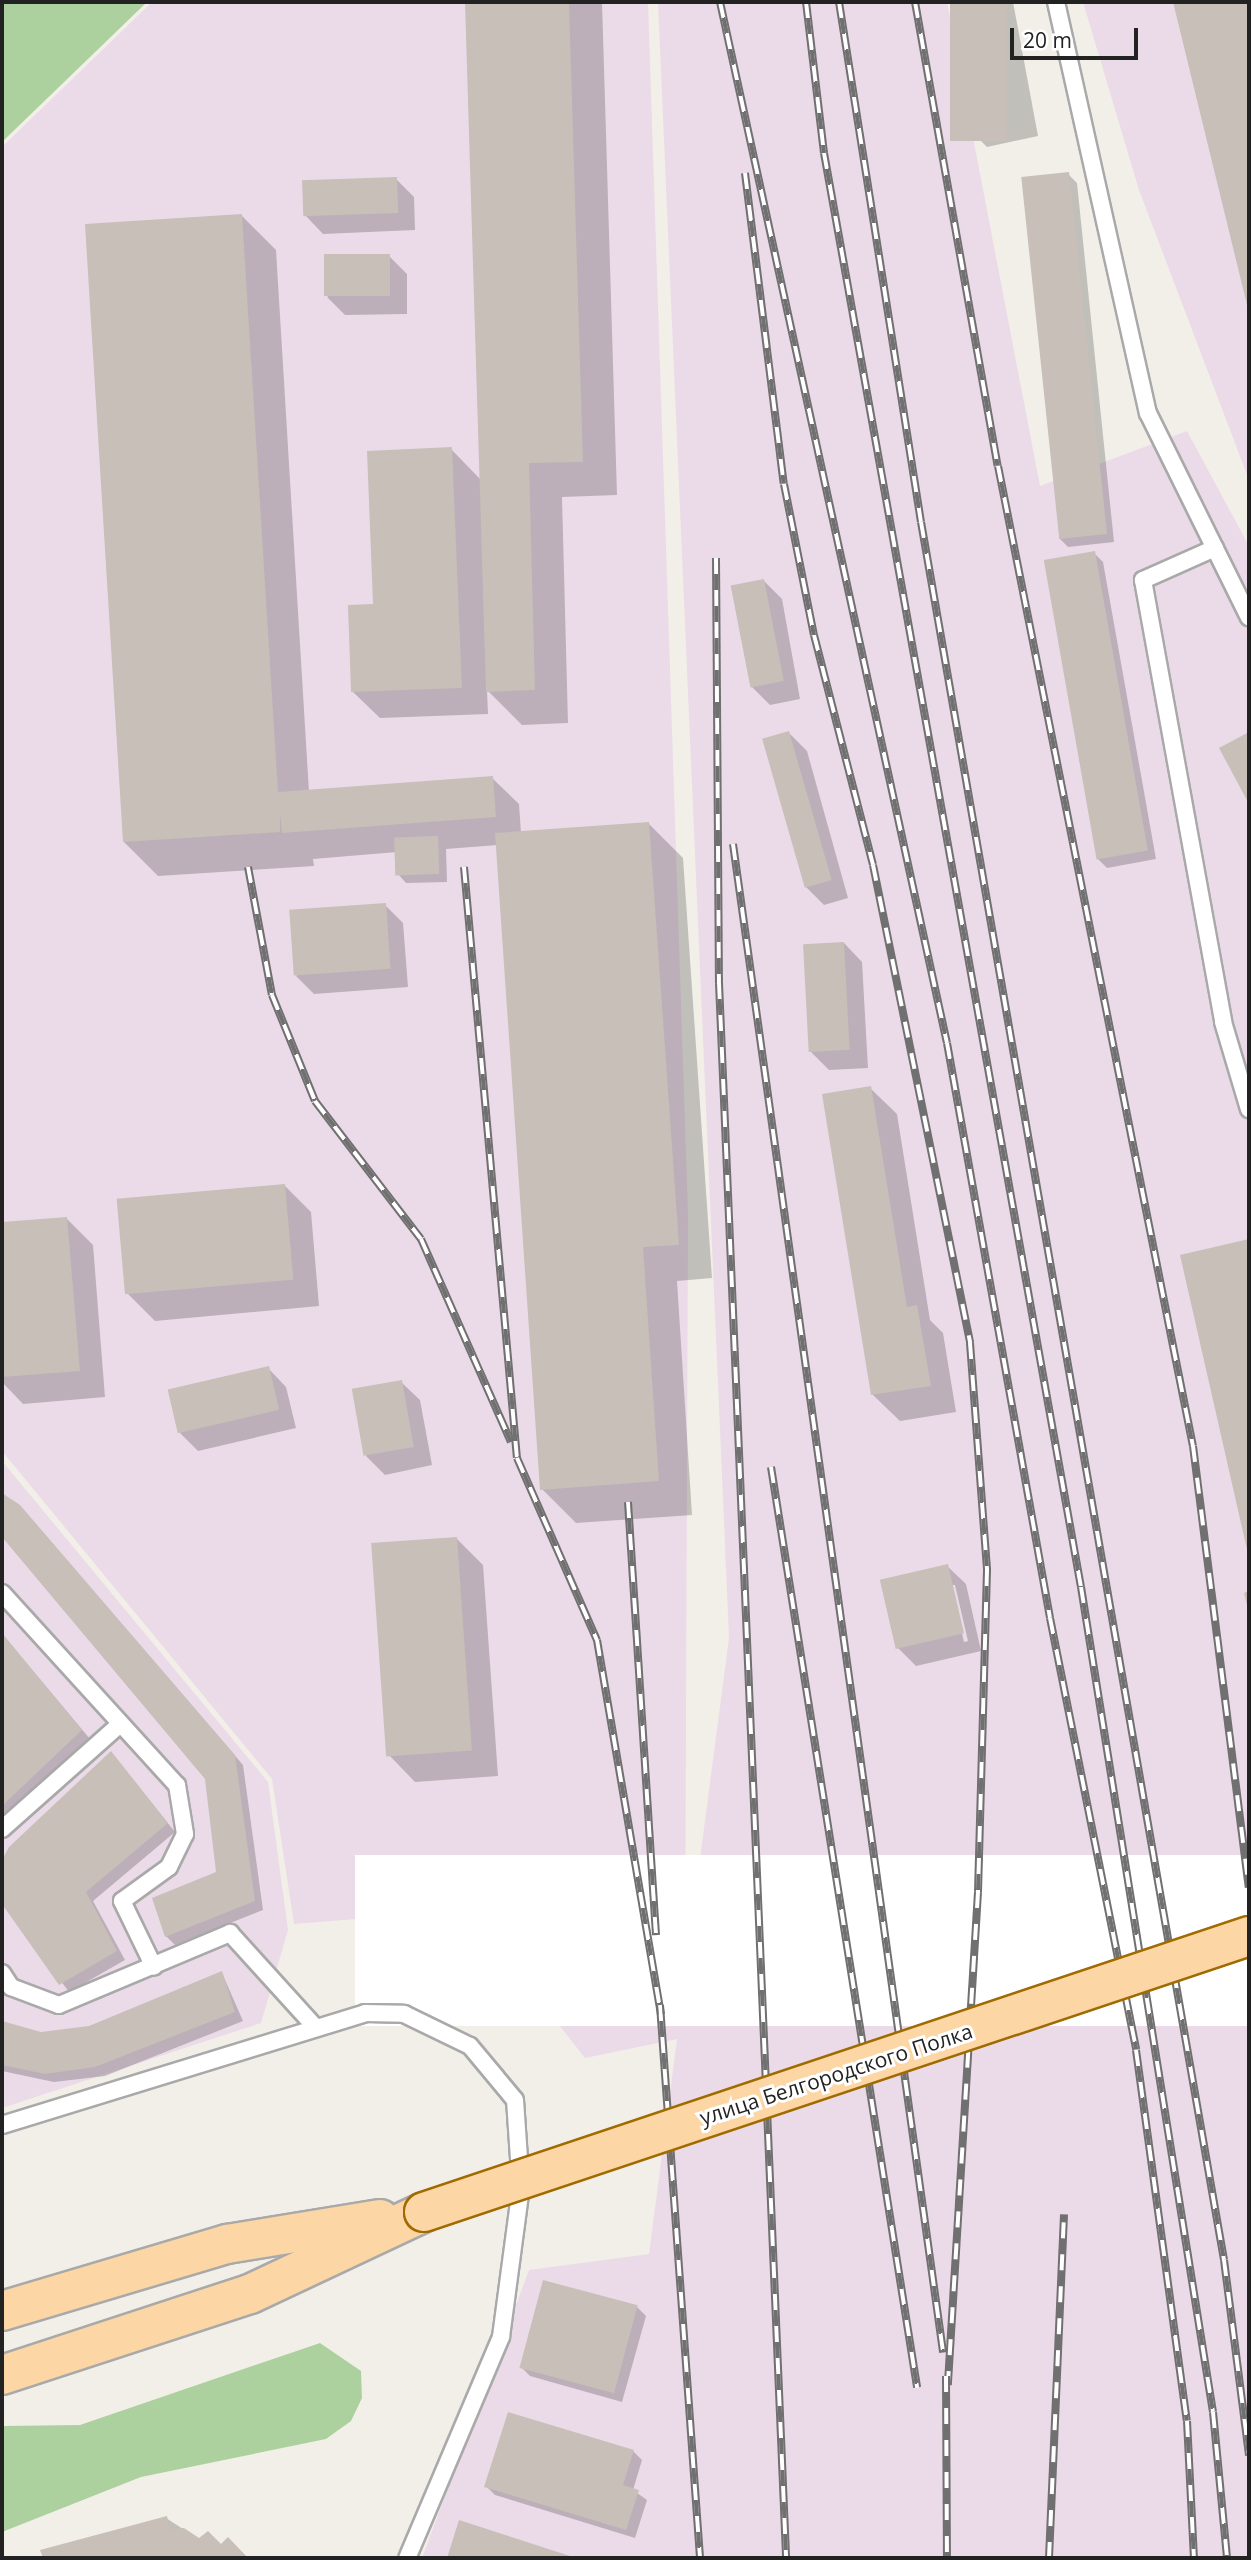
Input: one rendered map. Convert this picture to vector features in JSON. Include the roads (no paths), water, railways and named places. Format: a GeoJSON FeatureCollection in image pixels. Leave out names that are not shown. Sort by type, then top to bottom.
{"type":"FeatureCollection","features":[{"type":"Feature","properties":{"kind":"main road","name":"улица Белгородского Полка"},"geometry":{"type":"LineString","coordinates":[[2,2375],[250,2294],[424,2212],[1249,1936]]}},
{"type":"Feature","properties":{"kind":"main road","name":"улица Белгородского Полка"},"geometry":{"type":"LineString","coordinates":[[2,2311],[227,2244],[424,2212]]}},
{"type":"Feature","properties":{"kind":"lane"},"geometry":{"type":"LineString","coordinates":[[1056,2],[1148,413],[1249,617]]}},
{"type":"Feature","properties":{"kind":"lane"},"geometry":{"type":"LineString","coordinates":[[1215,548],[1143,580],[1223,1022],[1249,1109]]}},
{"type":"Feature","properties":{"kind":"lane"},"geometry":{"type":"LineString","coordinates":[[2,1593],[118,1726],[177,1785],[185,1834],[169,1867],[122,1901],[154,1967]]}},
{"type":"Feature","properties":{"kind":"lane"},"geometry":{"type":"LineString","coordinates":[[2,1829],[118,1726]]}},
{"type":"Feature","properties":{"kind":"lane"},"geometry":{"type":"LineString","coordinates":[[2,1973],[11,1987],[59,2006],[230,1933],[316,2028]]}},
{"type":"Feature","properties":{"kind":"lane"},"geometry":{"type":"LineString","coordinates":[[2,2125],[365,2013],[404,2014],[438,2026],[470,2046],[514,2100],[521,2187],[501,2337],[407,2558]]}},
{"type":"Feature","properties":{"kind":"railway"},"geometry":{"type":"LineString","coordinates":[[720,2],[947,1043],[1050,1618],[1136,2050],[1187,2421],[1194,2558]]}},
{"type":"Feature","properties":{"kind":"railway"},"geometry":{"type":"LineString","coordinates":[[806,2],[824,153],[1081,1587],[1213,2412],[1227,2558]]}},
{"type":"Feature","properties":{"kind":"railway"},"geometry":{"type":"LineString","coordinates":[[839,2],[921,522],[1224,2260],[1249,2455]]}},
{"type":"Feature","properties":{"kind":"railway"},"geometry":{"type":"LineString","coordinates":[[915,2],[998,466],[1193,1446],[1249,1887]]}},
{"type":"Feature","properties":{"kind":"railway"},"geometry":{"type":"LineString","coordinates":[[745,173],[784,484],[814,635],[873,865],[970,1343],[987,1570],[978,1892],[948,2385]]}},
{"type":"Feature","properties":{"kind":"railway"},"geometry":{"type":"LineString","coordinates":[[716,558],[719,983],[786,2558]]}},
{"type":"Feature","properties":{"kind":"railway"},"geometry":{"type":"LineString","coordinates":[[733,844],[943,2352]]}},
{"type":"Feature","properties":{"kind":"railway"},"geometry":{"type":"LineString","coordinates":[[248,867],[272,995],[315,1101],[421,1239],[511,1442]]}},
{"type":"Feature","properties":{"kind":"railway"},"geometry":{"type":"LineString","coordinates":[[464,867],[517,1458],[597,1640],[661,2015]]}},
{"type":"Feature","properties":{"kind":"railway"},"geometry":{"type":"LineString","coordinates":[[771,1467],[917,2387]]}},
{"type":"Feature","properties":{"kind":"railway"},"geometry":{"type":"LineString","coordinates":[[628,1502],[656,1935]]}},
{"type":"Feature","properties":{"kind":"railway"},"geometry":{"type":"LineString","coordinates":[[660,2005],[700,2558]]}},
{"type":"Feature","properties":{"kind":"railway"},"geometry":{"type":"LineString","coordinates":[[1049,2558],[1064,2214]]}},
{"type":"Feature","properties":{"kind":"railway"},"geometry":{"type":"LineString","coordinates":[[946,2376],[947,2558]]}}]}
